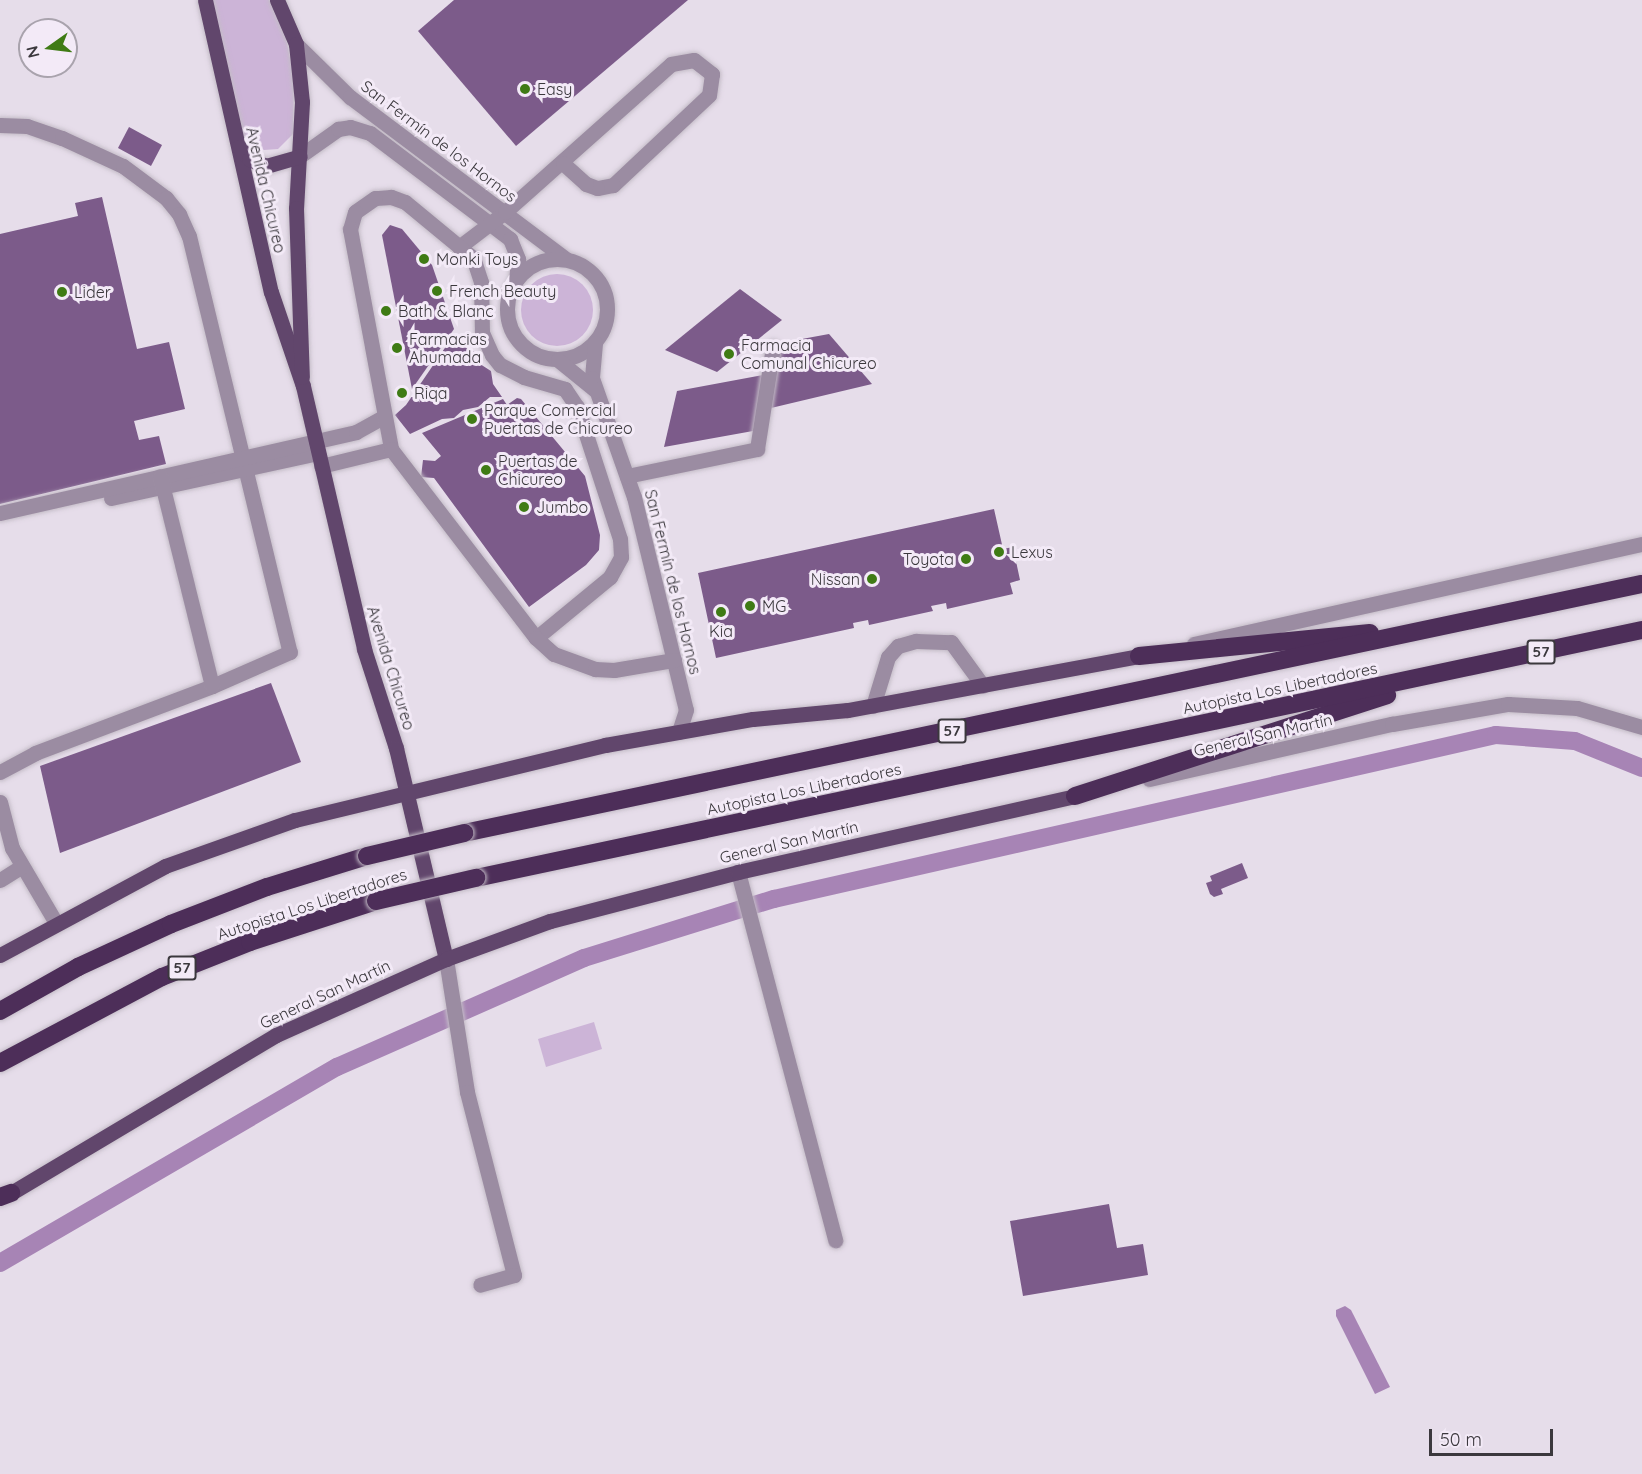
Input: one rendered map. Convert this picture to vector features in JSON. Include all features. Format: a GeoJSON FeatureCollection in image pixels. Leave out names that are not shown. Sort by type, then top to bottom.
{"type":"FeatureCollection","features":[{"type":"Feature","properties":{"kind":"highway","name":"Autopista Los Libertadores"},"geometry":{"type":"LineString","coordinates":[[0,1011],[78,967],[171,924],[267,887],[367,856],[464,833],[1642,584]]}},
{"type":"Feature","properties":{"kind":"highway"},"geometry":{"type":"LineString","coordinates":[[1138,656],[1440,628]]}},
{"type":"Feature","properties":{"kind":"highway","name":"Autopista Los Libertadores"},"geometry":{"type":"LineString","coordinates":[[0,1063],[162,977],[261,938],[376,901],[1642,630]]}},
{"type":"Feature","properties":{"kind":"highway"},"geometry":{"type":"LineString","coordinates":[[1075,796],[1235,747],[1440,674]]}},
{"type":"Feature","properties":{"kind":"main road","name":"Avenida Chicureo"},"geometry":{"type":"LineString","coordinates":[[205,0],[274,302],[303,386],[364,649],[392,730],[446,960]]}},
{"type":"Feature","properties":{"kind":"main road","name":"Avenida Chicureo"},"geometry":{"type":"LineString","coordinates":[[277,0],[296,44],[302,102],[296,208],[303,386]]}},
{"type":"Feature","properties":{"kind":"main road"},"geometry":{"type":"LineString","coordinates":[[237,145],[249,159],[266,166],[300,156]]}},
{"type":"Feature","properties":{"kind":"main road"},"geometry":{"type":"LineString","coordinates":[[0,955],[165,866],[243,836],[406,792],[605,745],[703,728],[873,706],[1138,656]]}},
{"type":"Feature","properties":{"kind":"main road","name":"General San Martín"},"geometry":{"type":"LineString","coordinates":[[4,1197],[276,1035],[446,960],[550,921],[738,872],[1075,796]]}},
{"type":"Feature","properties":{"kind":"street","name":"San Fermín de los Hornos"},"geometry":{"type":"LineString","coordinates":[[296,44],[350,97],[566,259]]}},
{"type":"Feature","properties":{"kind":"street"},"geometry":{"type":"LineString","coordinates":[[459,247],[479,229],[505,213],[563,163],[671,64],[694,60],[712,74],[709,95],[613,185],[597,188],[585,184],[563,163]]}},
{"type":"Feature","properties":{"kind":"street"},"geometry":{"type":"LineString","coordinates":[[0,125],[27,126],[99,153],[147,182],[179,214],[189,236],[290,652],[213,686],[35,753],[0,772]]}},
{"type":"Feature","properties":{"kind":"street","name":"San Fermín de los Hornos"},"geometry":{"type":"LineString","coordinates":[[300,156],[338,129],[363,130],[492,223],[515,248],[516,280]]}},
{"type":"Feature","properties":{"kind":"street"},"geometry":{"type":"LineString","coordinates":[[536,638],[610,578],[621,557],[620,540],[572,397],[565,389],[524,377],[500,365],[492,355],[480,323],[478,270],[473,258],[405,202],[390,197],[368,200],[351,220],[350,229],[383,417],[391,449],[536,638],[554,654],[595,669],[614,670],[674,660]]}},
{"type":"Feature","properties":{"kind":"street"},"geometry":{"type":"LineString","coordinates":[[566,259],[585,267],[604,291],[606,324],[595,343],[578,355],[558,360],[538,356],[515,337],[507,309],[516,280],[533,265],[566,259]]}},
{"type":"Feature","properties":{"kind":"street","name":"San Fermín de los Hornos"},"geometry":{"type":"LineString","coordinates":[[595,343],[592,366],[595,390],[627,476],[687,716]]}},
{"type":"Feature","properties":{"kind":"street"},"geometry":{"type":"LineString","coordinates":[[627,476],[757,449],[773,347]]}},
{"type":"Feature","properties":{"kind":"street"},"geometry":{"type":"LineString","coordinates":[[558,360],[595,390]]}},
{"type":"Feature","properties":{"kind":"street"},"geometry":{"type":"LineString","coordinates":[[318,453],[383,417]]}},
{"type":"Feature","properties":{"kind":"street"},"geometry":{"type":"LineString","coordinates":[[0,522],[245,463],[318,453],[391,449]]}},
{"type":"Feature","properties":{"kind":"street"},"geometry":{"type":"LineString","coordinates":[[0,513],[161,482]]}},
{"type":"Feature","properties":{"kind":"street"},"geometry":{"type":"LineString","coordinates":[[161,482],[213,686]]}},
{"type":"Feature","properties":{"kind":"street"},"geometry":{"type":"LineString","coordinates":[[1138,656],[1642,544]]}},
{"type":"Feature","properties":{"kind":"street"},"geometry":{"type":"LineString","coordinates":[[873,706],[888,657],[898,646],[916,641],[951,642],[984,686]]}},
{"type":"Feature","properties":{"kind":"street","name":"General San Martín"},"geometry":{"type":"LineString","coordinates":[[1075,796],[1485,706],[1555,705],[1599,713],[1642,727]]}},
{"type":"Feature","properties":{"kind":"street"},"geometry":{"type":"LineString","coordinates":[[679,732],[687,716],[703,728]]}},
{"type":"Feature","properties":{"kind":"street"},"geometry":{"type":"LineString","coordinates":[[0,802],[12,848],[56,923]]}},
{"type":"Feature","properties":{"kind":"street"},"geometry":{"type":"LineString","coordinates":[[0,880],[22,866]]}},
{"type":"Feature","properties":{"kind":"street"},"geometry":{"type":"LineString","coordinates":[[738,872],[835,1240]]}},
{"type":"Feature","properties":{"kind":"street"},"geometry":{"type":"LineString","coordinates":[[446,960],[467,1092],[514,1275],[480,1285]]}},
{"type":"Feature","properties":{"kind":"shaded area"},"geometry":{"type":"Polygon","coordinates":[[[212,0],[269,0],[283,24],[294,78],[293,134],[278,149],[264,150],[243,135],[212,0]]]}},
{"type":"Feature","properties":{"kind":"shaded area"},"geometry":{"type":"Polygon","coordinates":[[[557,274],[577,280],[587,290],[593,310],[587,330],[577,340],[557,346],[537,340],[527,330],[521,310],[527,290],[537,280],[557,274]]]}},
{"type":"Feature","properties":{"kind":"shaded area"},"geometry":{"type":"Polygon","coordinates":[[[594,1022],[602,1049],[546,1067],[538,1039],[594,1022]]]}},
{"type":"Feature","properties":{"kind":"shaded area"},"geometry":{"type":"Polygon","coordinates":[[[1345,1306],[1351,1310],[1390,1387],[1375,1394],[1336,1316],[1336,1310],[1345,1306]]]}},
{"type":"Feature","properties":{"kind":"building","name":"Easy"},"geometry":{"type":"Polygon","coordinates":[[[454,0],[688,0],[516,146],[418,31],[454,0]]]}},
{"type":"Feature","properties":{"kind":"building"},"geometry":{"type":"Polygon","coordinates":[[[129,127],[162,145],[151,166],[118,148],[129,127]]]}},
{"type":"Feature","properties":{"kind":"building"},"geometry":{"type":"Polygon","coordinates":[[[102,197],[137,349],[169,342],[185,409],[134,421],[139,440],[159,436],[166,464],[0,504],[0,234],[78,216],[75,203],[102,197]]]}},
{"type":"Feature","properties":{"kind":"building"},"geometry":{"type":"Polygon","coordinates":[[[390,225],[402,229],[432,265],[454,329],[412,389],[382,235],[390,225]]]}},
{"type":"Feature","properties":{"kind":"building"},"geometry":{"type":"Polygon","coordinates":[[[740,289],[782,320],[717,372],[665,350],[740,289]]]}},
{"type":"Feature","properties":{"kind":"building"},"geometry":{"type":"Polygon","coordinates":[[[829,334],[872,384],[771,408],[780,343],[829,334]]]}},
{"type":"Feature","properties":{"kind":"building"},"geometry":{"type":"Polygon","coordinates":[[[453,336],[462,346],[475,352],[480,364],[491,371],[493,384],[502,397],[490,397],[478,407],[463,410],[454,418],[442,419],[410,434],[395,415],[406,405],[453,336]]]}},
{"type":"Feature","properties":{"kind":"building"},"geometry":{"type":"Polygon","coordinates":[[[763,375],[753,431],[664,447],[677,391],[763,375]]]}},
{"type":"Feature","properties":{"kind":"building","name":"Jumbo"},"geometry":{"type":"Polygon","coordinates":[[[517,398],[521,399],[585,476],[600,535],[599,550],[586,565],[529,607],[434,478],[421,477],[423,460],[435,461],[441,456],[422,433],[503,399],[507,405],[517,398]]]}},
{"type":"Feature","properties":{"kind":"building"},"geometry":{"type":"Polygon","coordinates":[[[994,509],[1003,549],[1013,547],[1020,580],[1010,583],[1013,594],[947,609],[946,603],[931,606],[933,611],[869,625],[868,620],[853,623],[854,628],[716,658],[698,573],[994,509]]]}},
{"type":"Feature","properties":{"kind":"building"},"geometry":{"type":"Polygon","coordinates":[[[271,683],[301,762],[60,853],[40,766],[271,683]]]}},
{"type":"Feature","properties":{"kind":"building"},"geometry":{"type":"Polygon","coordinates":[[[1242,863],[1248,878],[1221,889],[1223,894],[1214,897],[1210,894],[1206,883],[1212,881],[1210,876],[1242,863]]]}},
{"type":"Feature","properties":{"kind":"building"},"geometry":{"type":"Polygon","coordinates":[[[1109,1204],[1117,1248],[1143,1244],[1148,1275],[1023,1296],[1010,1221],[1109,1204]]]}},
{"type":"Feature","properties":{"kind":"waterway"},"geometry":{"type":"LineString","coordinates":[[0,1263],[337,1067],[584,958],[774,899],[1496,735],[1575,741],[1642,768]]}},
{"type":"Feature","properties":{"kind":"place","name":"Easy"},"geometry":{"type":"Point","coordinates":[525,89]}},
{"type":"Feature","properties":{"kind":"place","name":"Monki Toys"},"geometry":{"type":"Point","coordinates":[424,259]}},
{"type":"Feature","properties":{"kind":"place","name":"French Beauty"},"geometry":{"type":"Point","coordinates":[437,291]}},
{"type":"Feature","properties":{"kind":"place","name":"Lider"},"geometry":{"type":"Point","coordinates":[62,292]}},
{"type":"Feature","properties":{"kind":"place","name":"Bath & Blanc"},"geometry":{"type":"Point","coordinates":[386,311]}},
{"type":"Feature","properties":{"kind":"place","name":"Farmacias Ahumada"},"geometry":{"type":"Point","coordinates":[397,348]}},
{"type":"Feature","properties":{"kind":"place","name":"Farmacia Comunal Chicureo"},"geometry":{"type":"Point","coordinates":[729,354]}},
{"type":"Feature","properties":{"kind":"place","name":"Riqa"},"geometry":{"type":"Point","coordinates":[402,393]}},
{"type":"Feature","properties":{"kind":"place","name":"Parque Comercial Puertas de Chicureo"},"geometry":{"type":"Point","coordinates":[472,419]}},
{"type":"Feature","properties":{"kind":"place","name":"Puertas de Chicureo"},"geometry":{"type":"Point","coordinates":[486,470]}},
{"type":"Feature","properties":{"kind":"place","name":"Jumbo"},"geometry":{"type":"Point","coordinates":[524,507]}},
{"type":"Feature","properties":{"kind":"place","name":"Lexus"},"geometry":{"type":"Point","coordinates":[999,552]}},
{"type":"Feature","properties":{"kind":"place","name":"Toyota"},"geometry":{"type":"Point","coordinates":[966,559]}},
{"type":"Feature","properties":{"kind":"place","name":"Nissan"},"geometry":{"type":"Point","coordinates":[872,579]}},
{"type":"Feature","properties":{"kind":"place","name":"MG"},"geometry":{"type":"Point","coordinates":[750,606]}},
{"type":"Feature","properties":{"kind":"place","name":"Kia"},"geometry":{"type":"Point","coordinates":[721,612]}}]}
